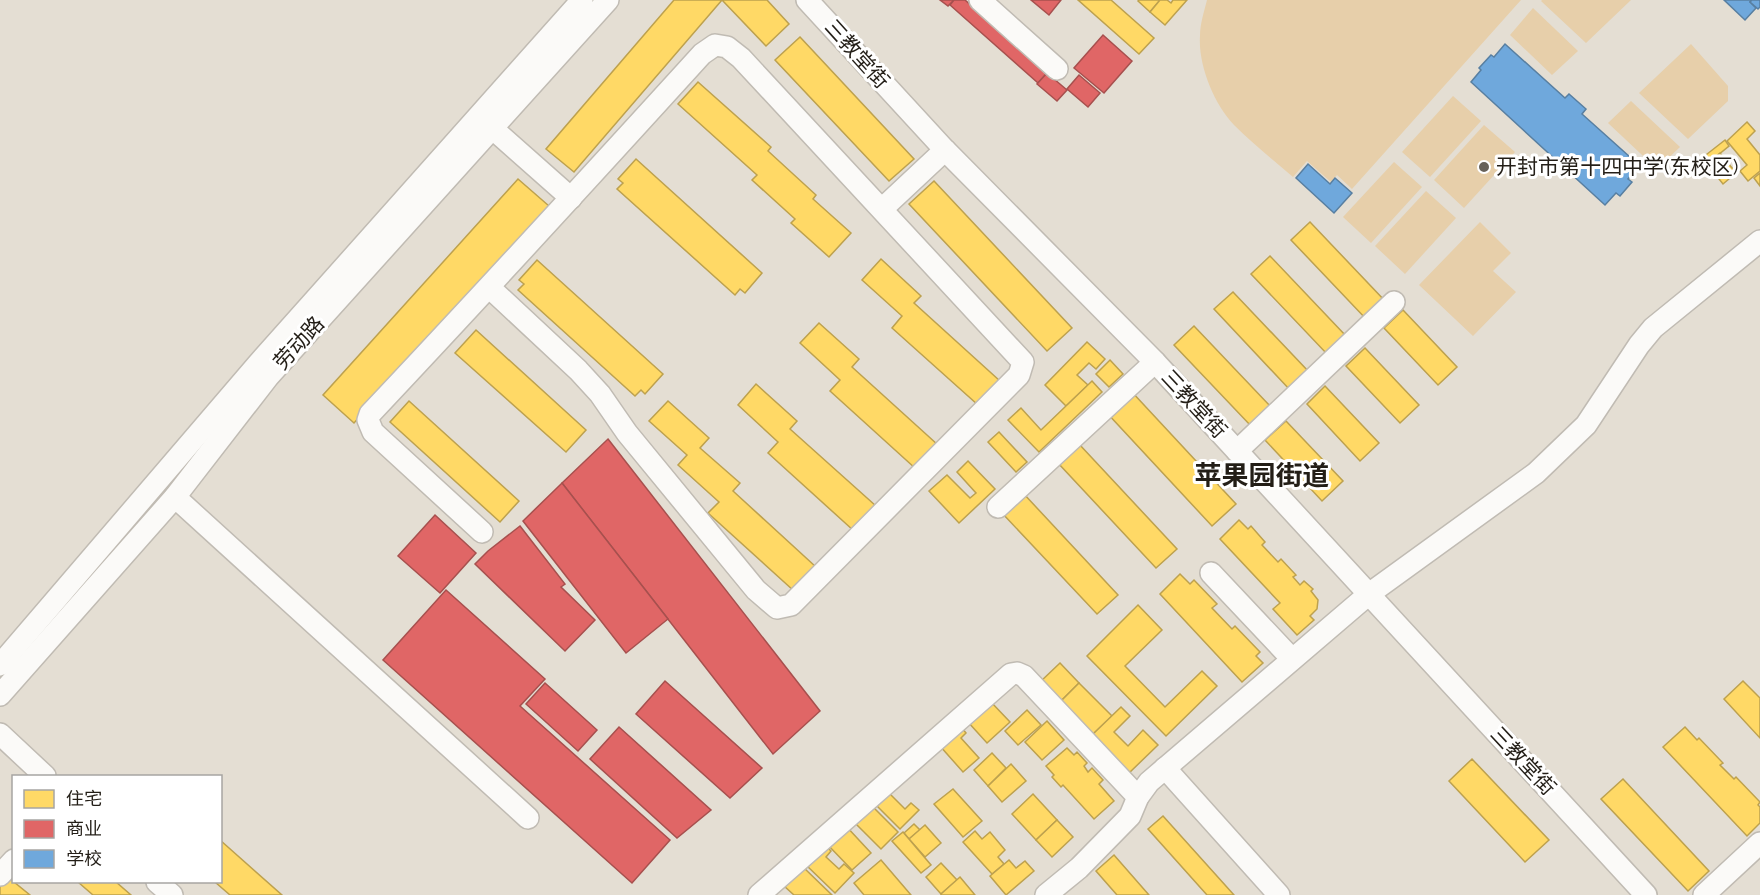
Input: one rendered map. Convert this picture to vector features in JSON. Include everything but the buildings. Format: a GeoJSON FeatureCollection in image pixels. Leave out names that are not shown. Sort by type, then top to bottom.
{"type":"FeatureCollection","features":[{"type":"Feature","properties":{"kind":"street","name":"劳动路"},"geometry":{"type":"LineString","coordinates":[[0,665],[257,365],[582,0]]}},
{"type":"Feature","properties":{"kind":"street","name":"劳动路"},"geometry":{"type":"LineString","coordinates":[[0,695],[175,497],[268,377],[608,0]]}},
{"type":"Feature","properties":{"kind":"street","name":"三教堂街"},"geometry":{"type":"LineString","coordinates":[[807,0],[945,150],[1155,362],[1646,895]]}},
{"type":"Feature","properties":{"kind":"street"},"geometry":{"type":"LineString","coordinates":[[980,0],[1057,69]]}},
{"type":"Feature","properties":{"kind":"street"},"geometry":{"type":"LineString","coordinates":[[482,532],[373,432],[368,420],[370,414],[702,54],[715,45],[727,47],[741,58],[1023,362],[1019,375],[807,588],[790,604],[777,608],[756,590],[627,432],[600,394],[578,370],[489,287]]}},
{"type":"Feature","properties":{"kind":"street"},"geometry":{"type":"LineString","coordinates":[[493,129],[571,198]]}},
{"type":"Feature","properties":{"kind":"street"},"geometry":{"type":"LineString","coordinates":[[882,209],[945,150]]}},
{"type":"Feature","properties":{"kind":"street"},"geometry":{"type":"LineString","coordinates":[[1046,895],[1079,868],[1130,816],[1138,797],[1149,782],[1165,768],[1369,594],[1536,473],[1586,425],[1639,345],[1653,328],[1760,241]]}},
{"type":"Feature","properties":{"kind":"street"},"geometry":{"type":"LineString","coordinates":[[1237,451],[1394,302]]}},
{"type":"Feature","properties":{"kind":"street"},"geometry":{"type":"LineString","coordinates":[[998,507],[1155,362]]}},
{"type":"Feature","properties":{"kind":"street"},"geometry":{"type":"LineString","coordinates":[[175,497],[528,818]]}},
{"type":"Feature","properties":{"kind":"street"},"geometry":{"type":"LineString","coordinates":[[1211,573],[1292,659]]}},
{"type":"Feature","properties":{"kind":"street"},"geometry":{"type":"LineString","coordinates":[[759,895],[1011,674],[1017,673],[1024,676],[1138,797]]}},
{"type":"Feature","properties":{"kind":"street"},"geometry":{"type":"LineString","coordinates":[[0,735],[43,775]]}},
{"type":"Feature","properties":{"kind":"street"},"geometry":{"type":"LineString","coordinates":[[1165,768],[1270,892]]}},
{"type":"Feature","properties":{"kind":"street"},"geometry":{"type":"LineString","coordinates":[[1704,895],[1760,843]]}},
{"type":"Feature","properties":{"kind":"street"},"geometry":{"type":"LineString","coordinates":[[0,875],[12,862]]}},
{"type":"Feature","properties":{"kind":"street"},"geometry":{"type":"LineString","coordinates":[[158,883],[171,895]]}},
{"type":"Feature","properties":{"kind":"shaded area"},"geometry":{"type":"Polygon","coordinates":[[[1207,0],[1521,0],[1352,189],[1337,175],[1331,182],[1307,161],[1293,177],[1248,138],[1227,116],[1209,84],[1202,59],[1200,32],[1207,0]]]}},
{"type":"Feature","properties":{"kind":"shaded area"},"geometry":{"type":"Polygon","coordinates":[[[1542,0],[1631,0],[1586,43],[1542,0]]]}},
{"type":"Feature","properties":{"kind":"shaded area"},"geometry":{"type":"Polygon","coordinates":[[[1533,8],[1578,51],[1552,75],[1510,35],[1533,8]]]}},
{"type":"Feature","properties":{"kind":"shaded area"},"geometry":{"type":"Polygon","coordinates":[[[1691,44],[1728,86],[1728,101],[1688,139],[1639,93],[1691,44]]]}},
{"type":"Feature","properties":{"kind":"shaded area"},"geometry":{"type":"Polygon","coordinates":[[[1453,96],[1481,121],[1430,177],[1402,152],[1453,96]]]}},
{"type":"Feature","properties":{"kind":"shaded area"},"geometry":{"type":"Polygon","coordinates":[[[1631,101],[1680,147],[1657,169],[1608,123],[1631,101]]]}},
{"type":"Feature","properties":{"kind":"shaded area"},"geometry":{"type":"Polygon","coordinates":[[[1484,125],[1515,152],[1464,208],[1434,180],[1484,125]]]}},
{"type":"Feature","properties":{"kind":"shaded area"},"geometry":{"type":"Polygon","coordinates":[[[1394,162],[1422,187],[1371,243],[1343,217],[1394,162]]]}},
{"type":"Feature","properties":{"kind":"shaded area"},"geometry":{"type":"Polygon","coordinates":[[[1426,191],[1456,218],[1405,274],[1375,246],[1426,191]]]}},
{"type":"Feature","properties":{"kind":"shaded area"},"geometry":{"type":"Polygon","coordinates":[[[1480,222],[1511,253],[1493,271],[1516,292],[1473,336],[1419,285],[1480,222]]]}},
{"type":"Feature","properties":{"kind":"place","name":"开封市第十四中学(东校区)"},"geometry":{"type":"Point","coordinates":[1484,167]}},
{"type":"Feature","properties":{"kind":"district","name":"苹果园街道"},"geometry":{"type":"Point","coordinates":[1262,476]}}]}
